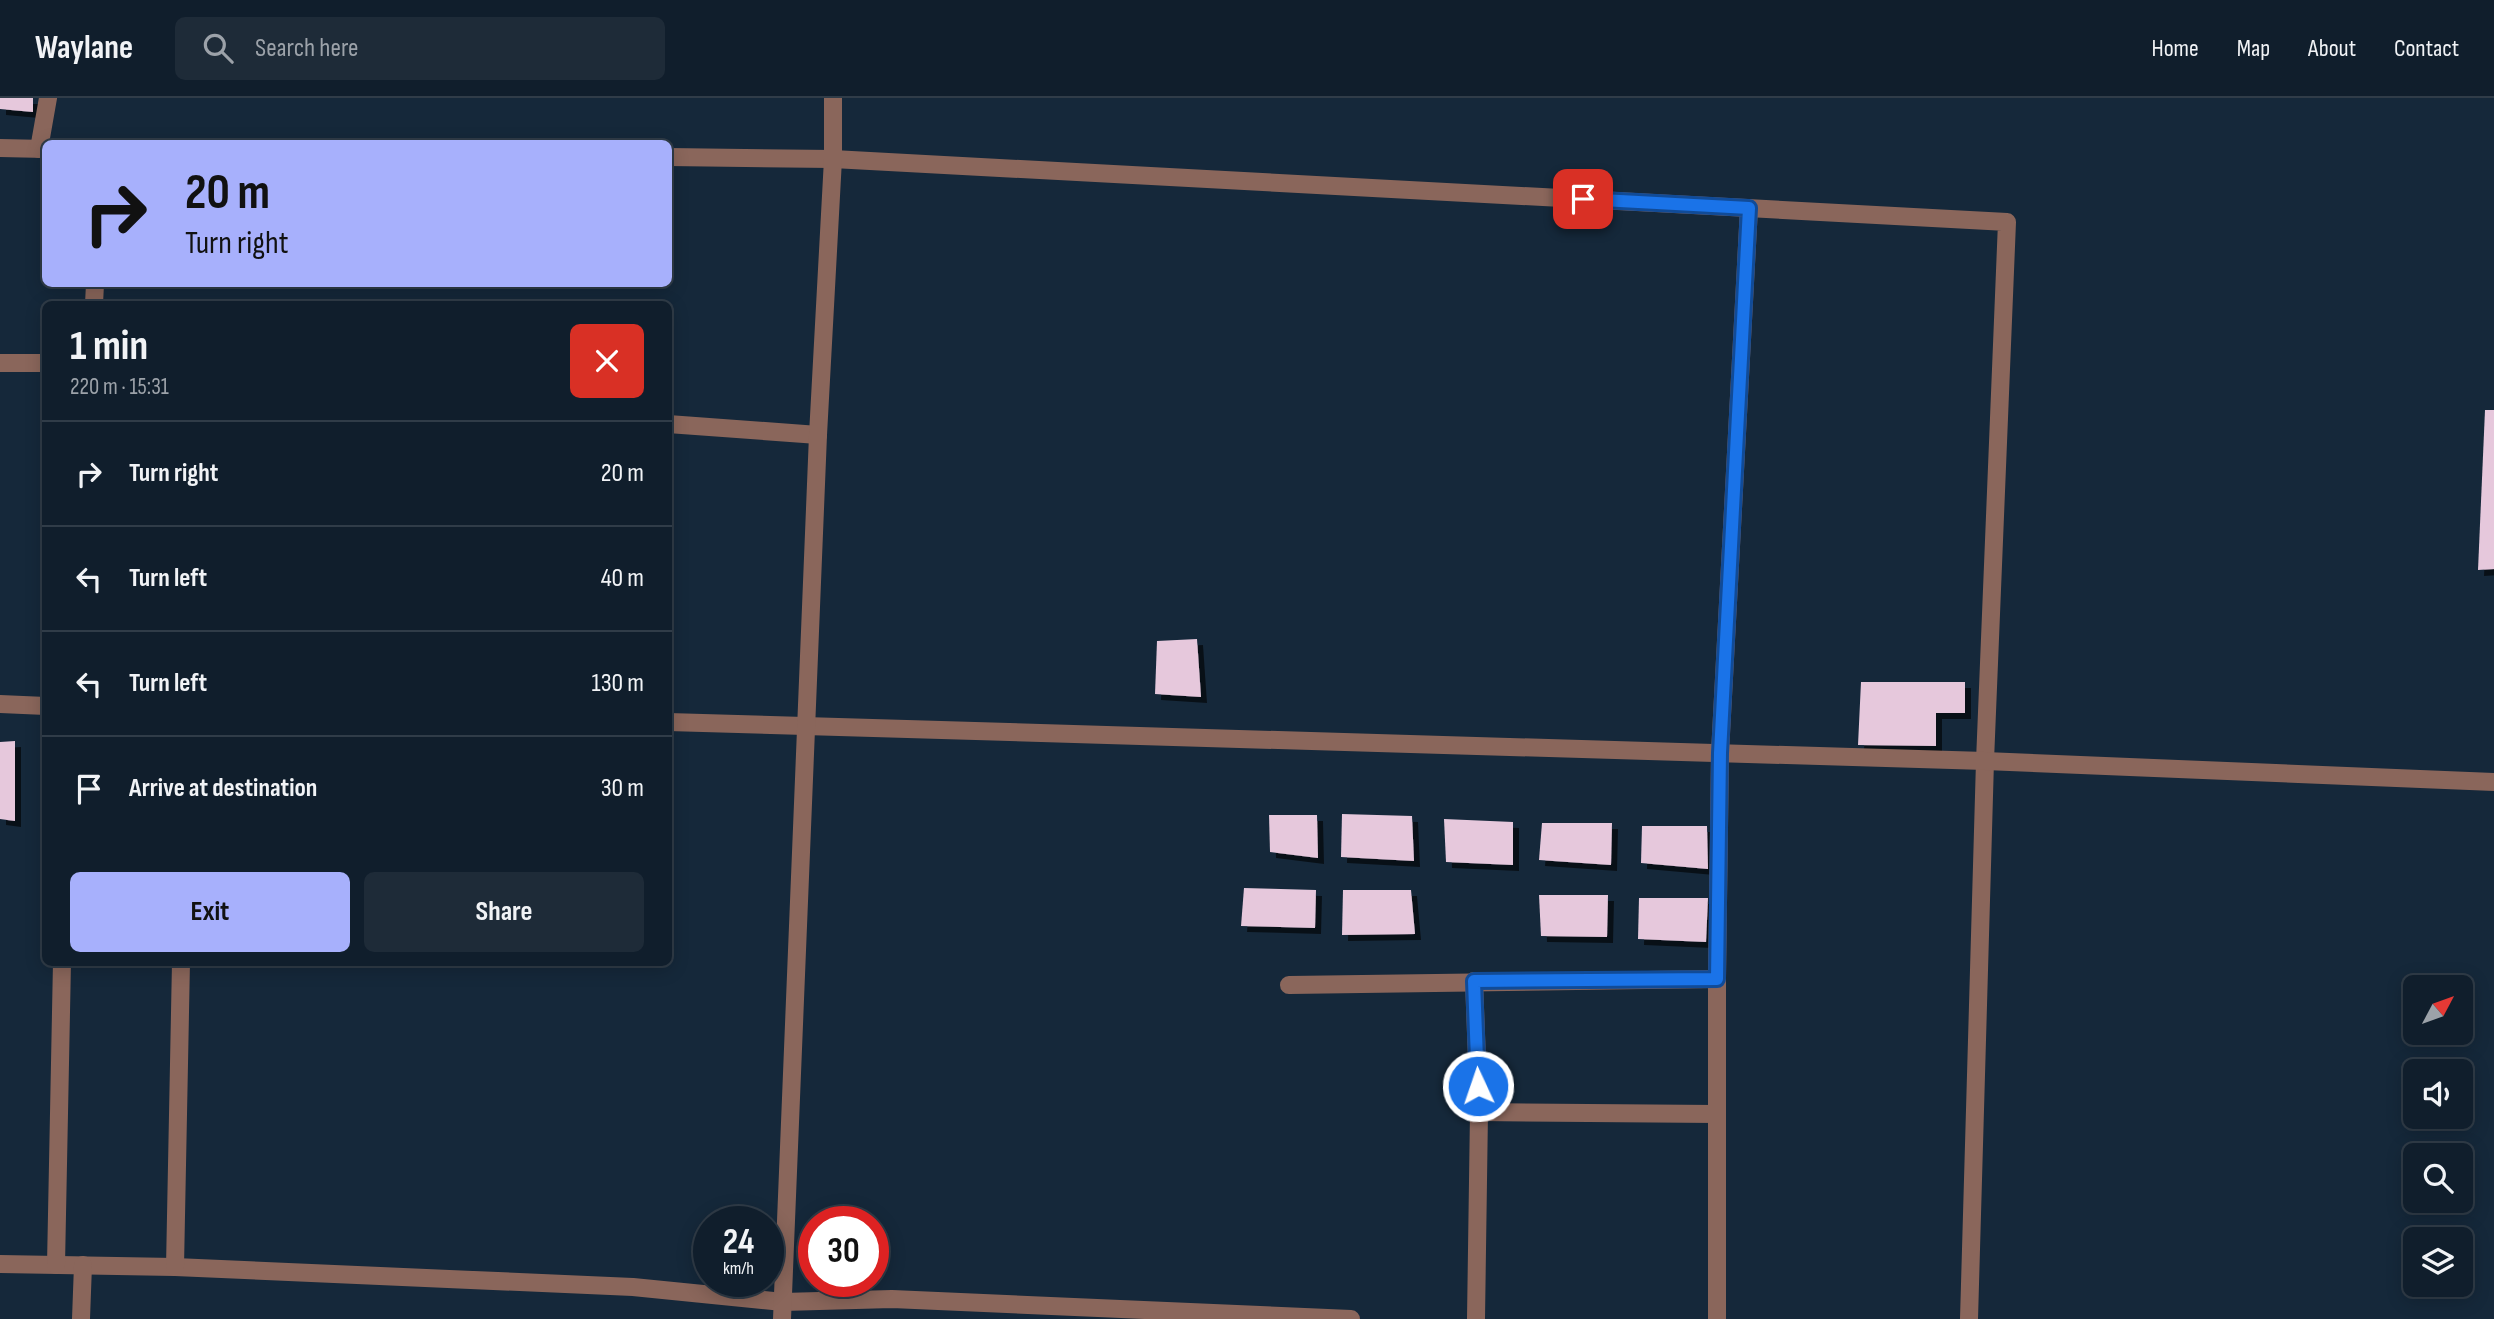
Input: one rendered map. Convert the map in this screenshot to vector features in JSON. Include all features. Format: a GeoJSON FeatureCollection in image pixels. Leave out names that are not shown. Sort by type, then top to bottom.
{"type":"FeatureCollection","features":[{"type":"Feature","properties":{"kind":"street"},"geometry":{"type":"LineString","coordinates":[[44,140],[48,98]]}},
{"type":"Feature","properties":{"kind":"street"},"geometry":{"type":"LineString","coordinates":[[783,1310],[818,435],[833,159],[833,98]]}},
{"type":"Feature","properties":{"kind":"street"},"geometry":{"type":"LineString","coordinates":[[0,148],[42,149]]}},
{"type":"Feature","properties":{"kind":"street"},"geometry":{"type":"LineString","coordinates":[[672,157],[833,159],[2007,222],[1985,761],[1969,1319]]}},
{"type":"Feature","properties":{"kind":"street"},"geometry":{"type":"LineString","coordinates":[[1717,1319],[1720,753],[1749,208]]}},
{"type":"Feature","properties":{"kind":"street"},"geometry":{"type":"LineString","coordinates":[[0,363],[42,363]]}},
{"type":"Feature","properties":{"kind":"street"},"geometry":{"type":"LineString","coordinates":[[672,424],[818,435]]}},
{"type":"Feature","properties":{"kind":"street"},"geometry":{"type":"LineString","coordinates":[[0,704],[42,706]]}},
{"type":"Feature","properties":{"kind":"street"},"geometry":{"type":"LineString","coordinates":[[672,722],[1985,761],[2494,782]]}},
{"type":"Feature","properties":{"kind":"street"},"geometry":{"type":"LineString","coordinates":[[56,1265],[62,966]]}},
{"type":"Feature","properties":{"kind":"street"},"geometry":{"type":"LineString","coordinates":[[175,1267],[181,966]]}},
{"type":"Feature","properties":{"kind":"street"},"geometry":{"type":"LineString","coordinates":[[1289,985],[1717,979]]}},
{"type":"Feature","properties":{"kind":"street"},"geometry":{"type":"LineString","coordinates":[[1474,981],[1479,1112],[1476,1319]]}},
{"type":"Feature","properties":{"kind":"street"},"geometry":{"type":"LineString","coordinates":[[1479,1112],[1717,1114]]}},
{"type":"Feature","properties":{"kind":"street"},"geometry":{"type":"LineString","coordinates":[[0,1264],[175,1267],[633,1287],[783,1310],[892,1299],[1351,1319]]}},
{"type":"Feature","properties":{"kind":"street"},"geometry":{"type":"LineString","coordinates":[[81,1319],[83,1265]]}},
{"type":"Feature","properties":{"kind":"building"},"geometry":{"type":"Polygon","coordinates":[[[0,98],[33,98],[33,112],[0,109],[0,98]]]}},
{"type":"Feature","properties":{"kind":"building"},"geometry":{"type":"Polygon","coordinates":[[[2485,410],[2494,410],[2494,569],[2478,570],[2485,410]]]}},
{"type":"Feature","properties":{"kind":"building"},"geometry":{"type":"Polygon","coordinates":[[[1197,639],[1201,697],[1155,694],[1157,641],[1197,639]]]}},
{"type":"Feature","properties":{"kind":"building"},"geometry":{"type":"Polygon","coordinates":[[[1861,682],[1965,682],[1965,713],[1936,713],[1936,746],[1858,745],[1861,682]]]}},
{"type":"Feature","properties":{"kind":"building"},"geometry":{"type":"Polygon","coordinates":[[[15,741],[15,821],[0,819],[0,742],[15,741]]]}},
{"type":"Feature","properties":{"kind":"building"},"geometry":{"type":"Polygon","coordinates":[[[1342,814],[1412,816],[1414,861],[1341,857],[1342,814]]]}},
{"type":"Feature","properties":{"kind":"building"},"geometry":{"type":"Polygon","coordinates":[[[1269,815],[1317,815],[1318,858],[1270,852],[1269,815]]]}},
{"type":"Feature","properties":{"kind":"building"},"geometry":{"type":"Polygon","coordinates":[[[1444,819],[1513,822],[1513,865],[1446,862],[1444,819]]]}},
{"type":"Feature","properties":{"kind":"building"},"geometry":{"type":"Polygon","coordinates":[[[1542,823],[1612,823],[1611,865],[1539,860],[1542,823]]]}},
{"type":"Feature","properties":{"kind":"building"},"geometry":{"type":"Polygon","coordinates":[[[1642,826],[1707,826],[1708,869],[1641,863],[1642,826]]]}},
{"type":"Feature","properties":{"kind":"building"},"geometry":{"type":"Polygon","coordinates":[[[1244,888],[1316,890],[1315,928],[1241,926],[1244,888]]]}},
{"type":"Feature","properties":{"kind":"building"},"geometry":{"type":"Polygon","coordinates":[[[1343,890],[1411,890],[1415,934],[1342,935],[1343,890]]]}},
{"type":"Feature","properties":{"kind":"building"},"geometry":{"type":"Polygon","coordinates":[[[1539,895],[1608,895],[1607,937],[1541,936],[1539,895]]]}},
{"type":"Feature","properties":{"kind":"building"},"geometry":{"type":"Polygon","coordinates":[[[1639,898],[1708,898],[1706,942],[1638,939],[1639,898]]]}},
{"type":"Feature","properties":{"kind":"route"},"geometry":{"type":"LineString","coordinates":[[1478,1086],[1474,981],[1717,979],[1720,753],[1749,208],[1583,199]]}}]}
